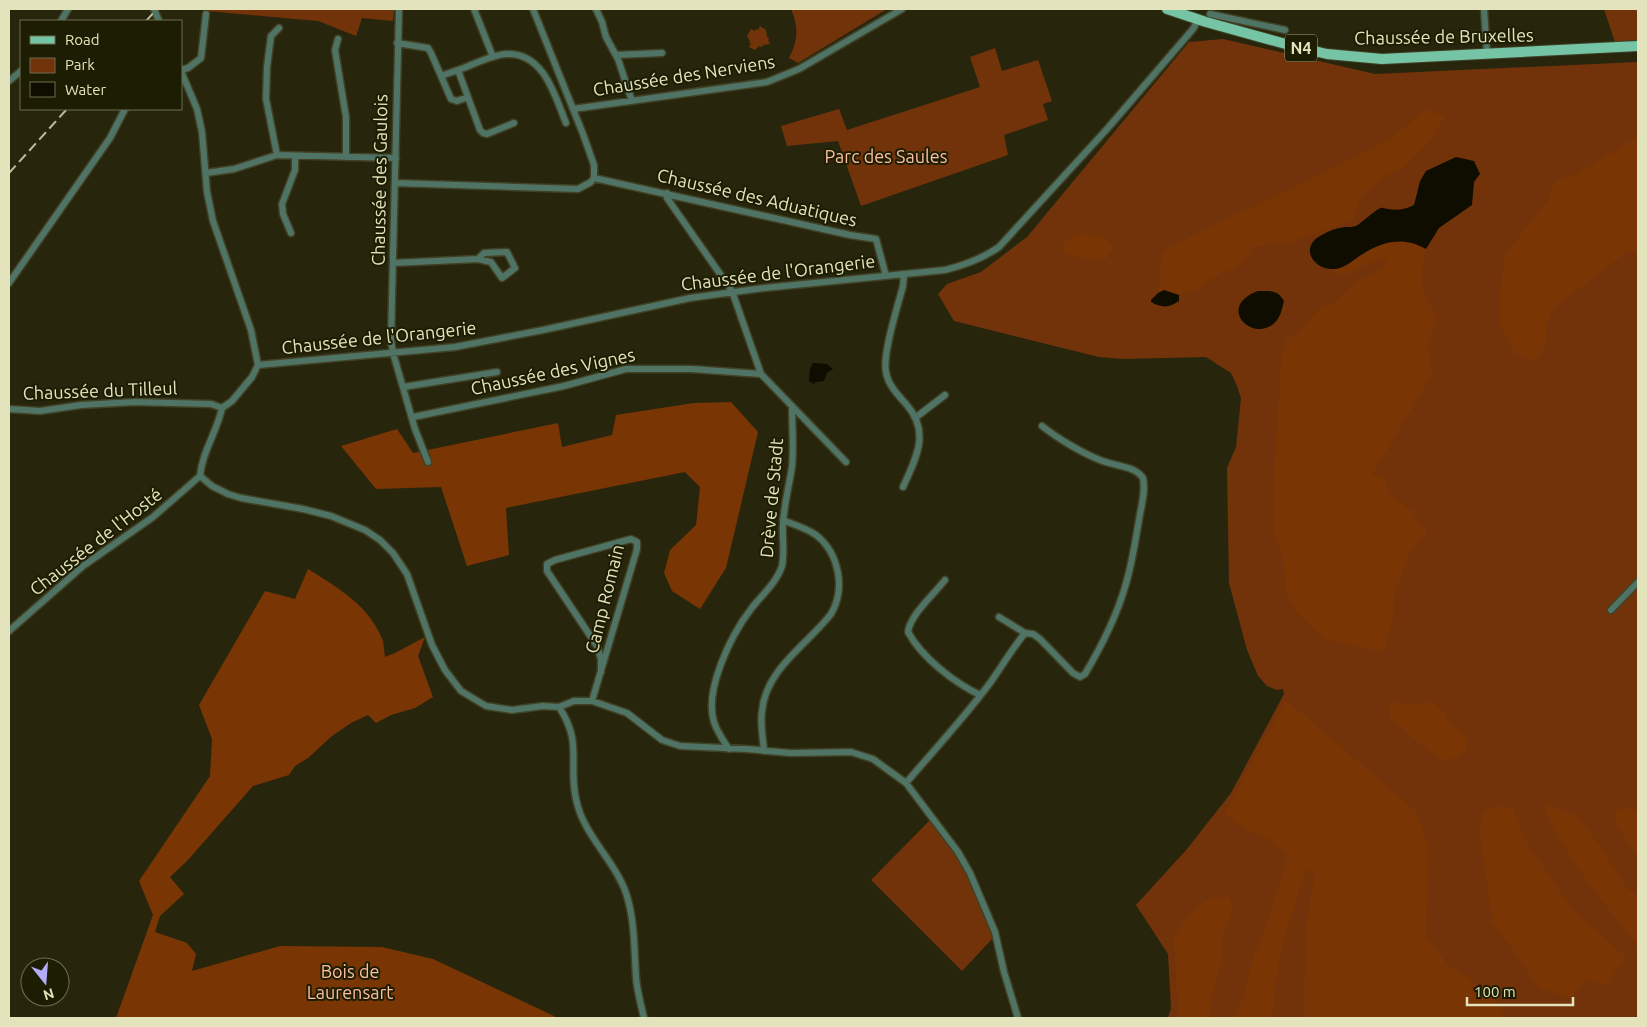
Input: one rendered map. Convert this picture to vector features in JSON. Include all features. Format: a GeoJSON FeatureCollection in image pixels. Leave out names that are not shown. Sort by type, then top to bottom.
{"type":"FeatureCollection","features":[{"type":"Feature","properties":{"kind":"main road","name":"Chaussée de Bruxelles"},"geometry":{"type":"LineString","coordinates":[[1167,9],[1206,16],[1256,37],[1327,54],[1382,58],[1638,46]]}},
{"type":"Feature","properties":{"kind":"street"},"geometry":{"type":"LineString","coordinates":[[62,20],[68,9]]}},
{"type":"Feature","properties":{"kind":"street","name":"Chaussée des Gaulois"},"geometry":{"type":"LineString","coordinates":[[399,9],[391,340],[403,387],[428,462]]}},
{"type":"Feature","properties":{"kind":"street"},"geometry":{"type":"LineString","coordinates":[[474,9],[493,57]]}},
{"type":"Feature","properties":{"kind":"street"},"geometry":{"type":"LineString","coordinates":[[395,183],[578,188],[591,182],[594,178],[594,165],[533,9]]}},
{"type":"Feature","properties":{"kind":"street"},"geometry":{"type":"LineString","coordinates":[[596,9],[606,37],[616,55],[632,101]]}},
{"type":"Feature","properties":{"kind":"street","name":"Chaussée des Nerviens"},"geometry":{"type":"LineString","coordinates":[[573,109],[767,82],[799,69],[902,9]]}},
{"type":"Feature","properties":{"kind":"street"},"geometry":{"type":"LineString","coordinates":[[1484,9],[1487,54]]}},
{"type":"Feature","properties":{"kind":"street"},"geometry":{"type":"LineString","coordinates":[[182,71],[201,58],[206,14]]}},
{"type":"Feature","properties":{"kind":"street"},"geometry":{"type":"LineString","coordinates":[[1206,16],[1233,18],[1285,30]]}},
{"type":"Feature","properties":{"kind":"street","name":"Chaussée de l'Orangerie"},"geometry":{"type":"LineString","coordinates":[[258,365],[471,344],[732,291],[945,270],[960,266],[984,257],[999,247],[1125,109],[1206,16]]}},
{"type":"Feature","properties":{"kind":"street"},"geometry":{"type":"LineString","coordinates":[[277,155],[266,99],[266,83],[271,36],[279,28]]}},
{"type":"Feature","properties":{"kind":"street"},"geometry":{"type":"LineString","coordinates":[[338,39],[336,50],[346,117],[346,157]]}},
{"type":"Feature","properties":{"kind":"street"},"geometry":{"type":"LineString","coordinates":[[397,43],[428,48],[432,53],[451,99],[457,101],[468,97]]}},
{"type":"Feature","properties":{"kind":"street"},"geometry":{"type":"LineString","coordinates":[[616,55],[662,53]]}},
{"type":"Feature","properties":{"kind":"street"},"geometry":{"type":"LineString","coordinates":[[441,76],[493,57],[512,54],[531,62],[546,76],[566,123]]}},
{"type":"Feature","properties":{"kind":"street"},"geometry":{"type":"LineString","coordinates":[[458,70],[480,130],[483,133],[487,134],[514,123]]}},
{"type":"Feature","properties":{"kind":"street"},"geometry":{"type":"LineString","coordinates":[[9,81],[20,71]]}},
{"type":"Feature","properties":{"kind":"street"},"geometry":{"type":"LineString","coordinates":[[182,73],[197,110],[204,146],[209,205],[213,221],[251,330],[258,365],[252,378],[232,401],[222,408],[220,422],[202,462],[200,476],[212,486],[228,494],[331,516],[374,536],[393,552],[407,574],[434,650],[445,670],[461,691],[476,701],[499,709],[517,710],[543,706],[560,707],[574,701],[592,702],[627,713],[656,736],[673,744],[694,748],[791,753],[856,753],[873,759],[906,783],[958,852],[970,873],[995,932],[1004,972],[1018,1018]]}},
{"type":"Feature","properties":{"kind":"street"},"geometry":{"type":"LineString","coordinates":[[552,90],[563,86]]}},
{"type":"Feature","properties":{"kind":"street"},"geometry":{"type":"LineString","coordinates":[[558,104],[569,100]]}},
{"type":"Feature","properties":{"kind":"street"},"geometry":{"type":"LineString","coordinates":[[9,283],[110,138],[124,110]]}},
{"type":"Feature","properties":{"kind":"street"},"geometry":{"type":"LineString","coordinates":[[206,173],[234,169],[277,155],[396,158]]}},
{"type":"Feature","properties":{"kind":"street"},"geometry":{"type":"LineString","coordinates":[[291,233],[282,204],[295,170],[295,156]]}},
{"type":"Feature","properties":{"kind":"street","name":"Chaussée des Aduatiques"},"geometry":{"type":"LineString","coordinates":[[594,178],[876,240],[886,276]]}},
{"type":"Feature","properties":{"kind":"street"},"geometry":{"type":"LineString","coordinates":[[667,193],[667,198],[732,291],[761,374],[846,462]]}},
{"type":"Feature","properties":{"kind":"street"},"geometry":{"type":"LineString","coordinates":[[393,263],[478,259],[491,262],[502,278],[515,268],[507,252],[484,253],[478,259]]}},
{"type":"Feature","properties":{"kind":"street"},"geometry":{"type":"LineString","coordinates":[[903,487],[919,448],[919,431],[910,408],[890,384],[885,371],[904,274]]}},
{"type":"Feature","properties":{"kind":"street","name":"Chaussée des Vignes"},"geometry":{"type":"LineString","coordinates":[[413,417],[564,386],[626,369],[692,369],[761,374]]}},
{"type":"Feature","properties":{"kind":"street"},"geometry":{"type":"LineString","coordinates":[[403,387],[497,372]]}},
{"type":"Feature","properties":{"kind":"street"},"geometry":{"type":"LineString","coordinates":[[915,418],[945,395]]}},
{"type":"Feature","properties":{"kind":"street","name":"Chaussée du Tilleul"},"geometry":{"type":"LineString","coordinates":[[9,408],[40,411],[81,405],[135,402],[211,404],[222,408]]}},
{"type":"Feature","properties":{"kind":"street","name":"Drève de Stadt"},"geometry":{"type":"LineString","coordinates":[[729,749],[716,728],[713,719],[714,690],[731,639],[743,620],[774,581],[781,568],[783,557],[783,520],[792,466],[792,406]]}},
{"type":"Feature","properties":{"kind":"street"},"geometry":{"type":"LineString","coordinates":[[999,617],[1025,633],[1033,634],[1040,639],[1073,673],[1080,677],[1085,674],[1099,650],[1125,589],[1133,553],[1144,484],[1143,478],[1138,473],[1098,460],[1052,434],[1042,426]]}},
{"type":"Feature","properties":{"kind":"street","name":"Chaussée de l'Hosté"},"geometry":{"type":"LineString","coordinates":[[9,631],[83,566],[153,517],[200,476]]}},
{"type":"Feature","properties":{"kind":"street"},"geometry":{"type":"LineString","coordinates":[[764,751],[761,715],[764,697],[769,685],[781,668],[831,614],[839,592],[835,562],[826,545],[812,533],[783,520]]}},
{"type":"Feature","properties":{"kind":"street","name":"Camp Romain"},"geometry":{"type":"LineString","coordinates":[[592,702],[605,662],[637,550],[637,542],[632,539],[624,539],[547,564],[547,571],[597,646],[601,659],[601,672]]}},
{"type":"Feature","properties":{"kind":"street"},"geometry":{"type":"LineString","coordinates":[[945,580],[914,618],[908,632],[934,663],[958,683],[980,695]]}},
{"type":"Feature","properties":{"kind":"street"},"geometry":{"type":"LineString","coordinates":[[1611,610],[1638,582]]}},
{"type":"Feature","properties":{"kind":"street"},"geometry":{"type":"LineString","coordinates":[[906,783],[980,695],[1025,633]]}},
{"type":"Feature","properties":{"kind":"street"},"geometry":{"type":"LineString","coordinates":[[560,707],[574,741],[575,798],[580,816],[619,877],[630,907],[637,987],[644,1018]]}},
{"type":"Feature","properties":{"kind":"green space"},"geometry":{"type":"Polygon","coordinates":[[[206,9],[394,9],[393,21],[362,18],[356,36],[318,21],[207,11],[206,9]]]}},
{"type":"Feature","properties":{"kind":"green space"},"geometry":{"type":"Polygon","coordinates":[[[791,9],[887,9],[798,63],[789,58],[796,40],[796,28],[791,9]]]}},
{"type":"Feature","properties":{"kind":"green space"},"geometry":{"type":"Polygon","coordinates":[[[1604,9],[1638,9],[1638,40],[1615,42],[1604,9]]]}},
{"type":"Feature","properties":{"kind":"green space"},"geometry":{"type":"Polygon","coordinates":[[[760,26],[766,30],[767,37],[769,38],[768,41],[770,42],[768,45],[759,46],[755,50],[749,47],[751,44],[747,36],[751,29],[758,30],[760,26]]]}},
{"type":"Feature","properties":{"kind":"green space"},"geometry":{"type":"Polygon","coordinates":[[[1223,39],[1375,74],[1638,62],[1638,1018],[1168,1018],[1171,1008],[1168,954],[1136,905],[1187,849],[1231,793],[1284,694],[1283,689],[1277,690],[1267,686],[1258,676],[1247,650],[1229,583],[1227,468],[1236,447],[1241,398],[1231,373],[1206,357],[1124,359],[1099,357],[954,321],[938,294],[947,284],[981,272],[1027,237],[1189,42],[1223,39]]]}},
{"type":"Feature","properties":{"kind":"green space","name":"Parc des Saules"},"geometry":{"type":"Polygon","coordinates":[[[995,48],[1002,71],[1038,60],[1052,101],[1043,104],[1048,120],[1004,135],[1008,155],[861,206],[838,141],[787,146],[781,126],[839,109],[847,130],[980,87],[970,57],[995,48]]]}},
{"type":"Feature","properties":{"kind":"green space"},"geometry":{"type":"Polygon","coordinates":[[[1426,109],[1444,117],[1434,138],[1400,170],[1388,174],[1360,198],[1355,220],[1290,242],[1252,247],[1246,260],[1234,268],[1222,272],[1198,289],[1179,295],[1165,290],[1158,293],[1162,252],[1390,139],[1426,109]]]}},
{"type":"Feature","properties":{"kind":"green space"},"geometry":{"type":"Polygon","coordinates":[[[1638,137],[1638,250],[1624,254],[1550,311],[1545,346],[1534,362],[1514,353],[1499,324],[1500,290],[1505,254],[1549,199],[1551,187],[1560,178],[1576,174],[1638,137]]]}},
{"type":"Feature","properties":{"kind":"green space"},"geometry":{"type":"Polygon","coordinates":[[[1079,234],[1103,236],[1114,247],[1106,259],[1100,260],[1083,259],[1062,251],[1066,240],[1079,234]]]}},
{"type":"Feature","properties":{"kind":"green space"},"geometry":{"type":"Polygon","coordinates":[[[1397,242],[1416,244],[1426,249],[1421,277],[1422,285],[1427,299],[1438,317],[1428,344],[1432,375],[1372,475],[1384,476],[1390,495],[1412,511],[1427,533],[1410,552],[1393,596],[1393,620],[1383,652],[1327,640],[1302,618],[1291,604],[1286,589],[1282,555],[1274,536],[1275,454],[1282,352],[1287,339],[1302,329],[1320,308],[1332,304],[1359,280],[1385,267],[1386,259],[1378,259],[1348,274],[1334,275],[1333,269],[1351,262],[1376,245],[1397,242]]]}},
{"type":"Feature","properties":{"kind":"green space"},"geometry":{"type":"Polygon","coordinates":[[[731,402],[758,432],[726,568],[700,609],[672,591],[664,573],[670,550],[696,525],[700,487],[685,472],[506,508],[509,555],[467,566],[441,487],[376,489],[341,446],[397,429],[413,453],[558,423],[562,447],[612,435],[616,415],[694,403],[731,402]]]}},
{"type":"Feature","properties":{"kind":"green space","name":"Bois de Laurensart"},"geometry":{"type":"Polygon","coordinates":[[[308,569],[352,599],[370,618],[383,641],[385,657],[425,637],[418,656],[433,697],[415,708],[391,715],[376,723],[368,715],[351,723],[332,736],[308,758],[295,766],[289,775],[253,786],[187,861],[170,877],[184,894],[160,916],[155,932],[187,943],[196,954],[192,971],[280,946],[382,947],[433,959],[556,1017],[568,1018],[116,1018],[153,915],[139,881],[210,776],[212,739],[199,705],[265,591],[295,599],[308,569]]]}},
{"type":"Feature","properties":{"kind":"green space"},"geometry":{"type":"Polygon","coordinates":[[[1286,700],[1417,812],[1429,848],[1426,937],[1450,967],[1481,986],[1499,1006],[1505,1018],[1303,1018],[1307,920],[1315,872],[1307,870],[1279,957],[1272,1018],[1232,1018],[1244,996],[1251,963],[1268,920],[1288,856],[1269,839],[1247,830],[1224,814],[1286,700]]]}},
{"type":"Feature","properties":{"kind":"green space"},"geometry":{"type":"Polygon","coordinates":[[[1389,702],[1410,704],[1432,702],[1445,712],[1450,723],[1468,739],[1466,752],[1447,760],[1435,755],[1390,718],[1389,702]]]}},
{"type":"Feature","properties":{"kind":"green space"},"geometry":{"type":"Polygon","coordinates":[[[1548,804],[1577,816],[1598,843],[1627,888],[1638,896],[1638,946],[1575,863],[1544,809],[1548,804]]]}},
{"type":"Feature","properties":{"kind":"green space"},"geometry":{"type":"Polygon","coordinates":[[[1498,806],[1513,809],[1526,842],[1572,909],[1627,958],[1605,985],[1586,979],[1572,998],[1539,988],[1512,948],[1492,923],[1480,833],[1483,812],[1498,806]]]}},
{"type":"Feature","properties":{"kind":"green space"},"geometry":{"type":"Polygon","coordinates":[[[1630,808],[1638,811],[1638,857],[1616,824],[1616,810],[1630,808]]]}},
{"type":"Feature","properties":{"kind":"green space"},"geometry":{"type":"Polygon","coordinates":[[[931,819],[955,852],[970,880],[994,937],[962,971],[871,880],[931,819]]]}},
{"type":"Feature","properties":{"kind":"green space"},"geometry":{"type":"Polygon","coordinates":[[[1219,897],[1230,898],[1232,907],[1229,922],[1223,933],[1221,966],[1216,977],[1209,1017],[1178,1018],[1174,938],[1187,916],[1208,900],[1219,897]]]}},
{"type":"Feature","properties":{"kind":"water"},"geometry":{"type":"Polygon","coordinates":[[[1456,157],[1474,161],[1480,174],[1474,182],[1472,205],[1439,228],[1426,249],[1408,242],[1391,242],[1375,247],[1344,266],[1335,269],[1327,269],[1315,263],[1310,252],[1314,241],[1320,236],[1338,228],[1356,226],[1381,208],[1399,210],[1414,205],[1420,181],[1426,171],[1456,157]]]}},
{"type":"Feature","properties":{"kind":"water"},"geometry":{"type":"Polygon","coordinates":[[[1164,290],[1179,295],[1179,301],[1165,306],[1151,302],[1158,293],[1164,290]]]}},
{"type":"Feature","properties":{"kind":"water"},"geometry":{"type":"Polygon","coordinates":[[[1258,291],[1276,293],[1284,301],[1277,320],[1272,325],[1263,329],[1255,329],[1247,325],[1241,320],[1239,313],[1240,305],[1246,297],[1258,291]]]}},
{"type":"Feature","properties":{"kind":"water"},"geometry":{"type":"Polygon","coordinates":[[[813,363],[827,364],[833,369],[827,373],[824,381],[814,384],[809,381],[810,369],[813,363]]]}},
{"type":"Feature","properties":{"kind":"railway"},"geometry":{"type":"LineString","coordinates":[[147,20],[157,9]]}},
{"type":"Feature","properties":{"kind":"railway"},"geometry":{"type":"LineString","coordinates":[[9,173],[66,110]]}}]}
